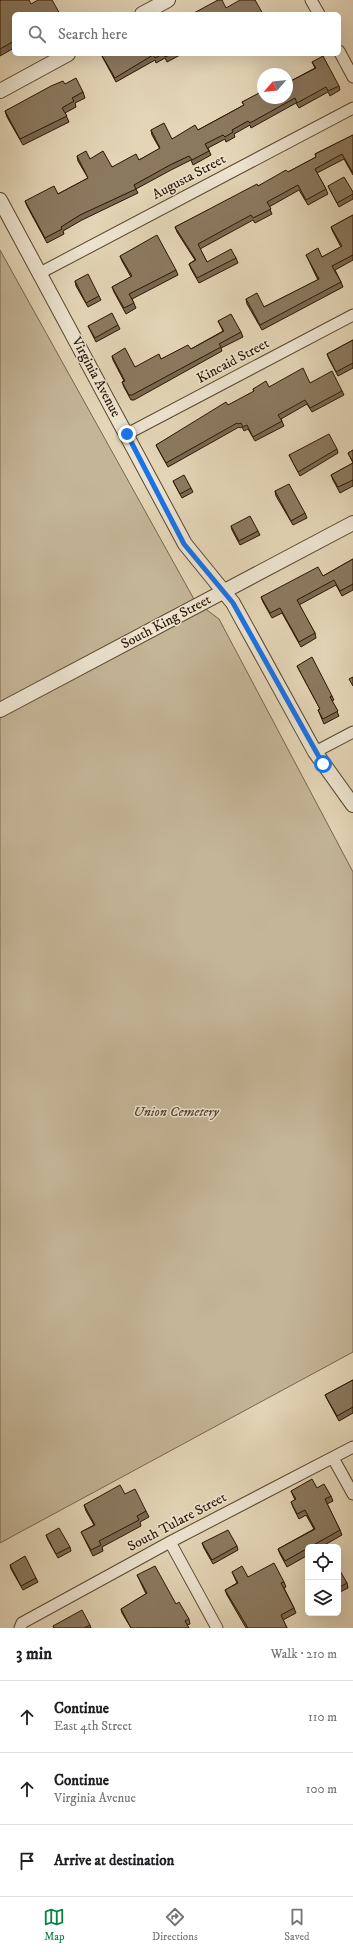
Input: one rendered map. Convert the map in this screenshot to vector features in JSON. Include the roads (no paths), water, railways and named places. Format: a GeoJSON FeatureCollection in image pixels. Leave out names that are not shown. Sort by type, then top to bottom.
{"type":"FeatureCollection","features":[{"type":"Feature","properties":{"kind":"street"},"geometry":{"type":"LineString","coordinates":[[146,12],[168,0]]}},
{"type":"Feature","properties":{"kind":"street"},"geometry":{"type":"LineString","coordinates":[[311,0],[318,12]]}},
{"type":"Feature","properties":{"kind":"street"},"geometry":{"type":"LineString","coordinates":[[341,55],[353,77]]}},
{"type":"Feature","properties":{"kind":"street"},"geometry":{"type":"LineString","coordinates":[[0,91],[64,56]]}},
{"type":"Feature","properties":{"kind":"street","name":"Augusta Street"},"geometry":{"type":"LineString","coordinates":[[40,273],[353,108]]}},
{"type":"Feature","properties":{"kind":"street","name":"Virginia Avenue"},"geometry":{"type":"LineString","coordinates":[[0,200],[127,434],[184,544],[233,603],[316,752],[353,805]]}},
{"type":"Feature","properties":{"kind":"street","name":"Kincaid Street"},"geometry":{"type":"LineString","coordinates":[[127,434],[353,315]]}},
{"type":"Feature","properties":{"kind":"street","name":"South King Street"},"geometry":{"type":"LineString","coordinates":[[0,710],[353,523]]}},
{"type":"Feature","properties":{"kind":"street"},"geometry":{"type":"LineString","coordinates":[[316,752],[353,732]]}},
{"type":"Feature","properties":{"kind":"street","name":"South Tulare Street"},"geometry":{"type":"LineString","coordinates":[[22,1626],[170,1542],[353,1447]]}},
{"type":"Feature","properties":{"kind":"street"},"geometry":{"type":"LineString","coordinates":[[333,1458],[353,1494]]}},
{"type":"Feature","properties":{"kind":"street"},"geometry":{"type":"LineString","coordinates":[[170,1542],[217,1628]]}},
{"type":"Feature","properties":{"kind":"park label","name":"Union Cemetery"},"geometry":{"type":"Point","coordinates":[176,1112]}}]}
